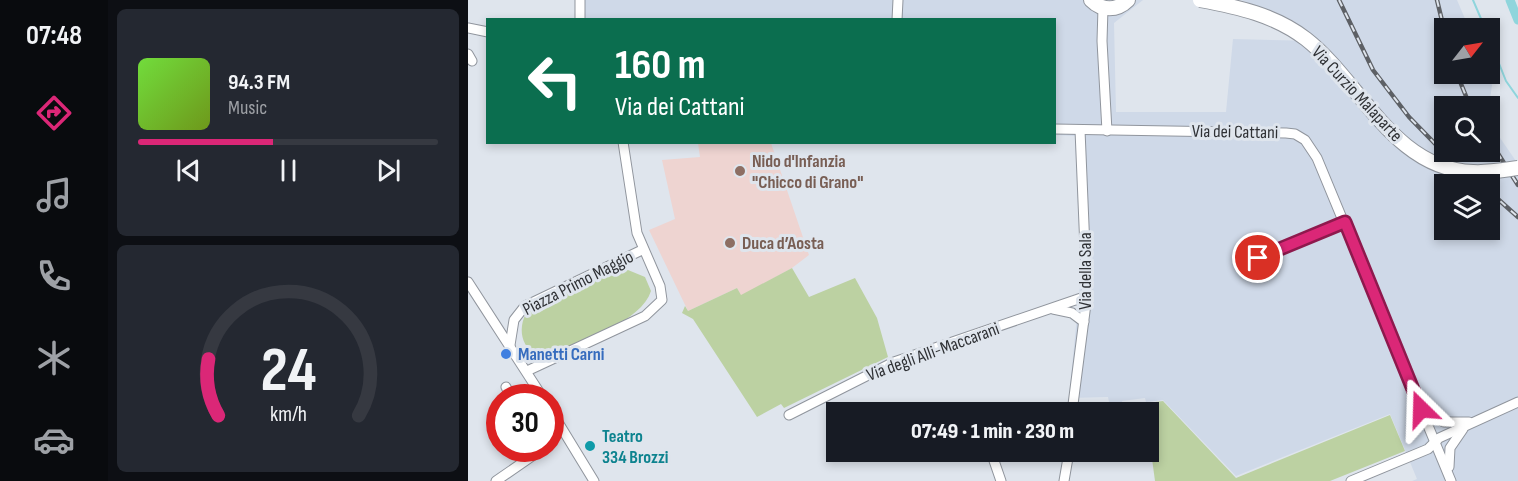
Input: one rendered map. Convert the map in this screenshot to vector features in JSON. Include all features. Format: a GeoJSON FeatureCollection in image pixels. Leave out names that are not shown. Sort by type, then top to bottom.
{"type":"FeatureCollection","features":[{"type":"Feature","properties":{"kind":"street"},"geometry":{"type":"LineString","coordinates":[[580,0],[580,18]]}},
{"type":"Feature","properties":{"kind":"street"},"geometry":{"type":"LineString","coordinates":[[897,18],[898,0]]}},
{"type":"Feature","properties":{"kind":"street"},"geometry":{"type":"LineString","coordinates":[[1091,0],[1103,8],[1116,8],[1128,0]]}},
{"type":"Feature","properties":{"kind":"street","name":"Via Curzio Malaparte"},"geometry":{"type":"LineString","coordinates":[[1200,0],[1248,10],[1296,32],[1338,69],[1393,135],[1420,155],[1442,165],[1471,172],[1518,168]]}},
{"type":"Feature","properties":{"kind":"street"},"geometry":{"type":"LineString","coordinates":[[1103,8],[1101,41],[1107,130]]}},
{"type":"Feature","properties":{"kind":"street"},"geometry":{"type":"LineString","coordinates":[[468,28],[486,32]]}},
{"type":"Feature","properties":{"kind":"street","name":"Via dei Cattani"},"geometry":{"type":"LineString","coordinates":[[1056,129],[1295,134],[1305,140],[1314,151],[1345,222],[1451,481]]}},
{"type":"Feature","properties":{"kind":"street","name":"Via della Sala"},"geometry":{"type":"LineString","coordinates":[[1073,402],[1087,296],[1080,130]]}},
{"type":"Feature","properties":{"kind":"street"},"geometry":{"type":"LineString","coordinates":[[623,144],[637,233],[642,250]]}},
{"type":"Feature","properties":{"kind":"street"},"geometry":{"type":"LineString","coordinates":[[1258,258],[1345,222]]}},
{"type":"Feature","properties":{"kind":"street","name":"Piazza Primo Maggio"},"geometry":{"type":"LineString","coordinates":[[510,345],[514,320],[525,306],[642,250],[662,290],[663,297],[658,305],[645,316],[527,371]]}},
{"type":"Feature","properties":{"kind":"street"},"geometry":{"type":"LineString","coordinates":[[468,282],[535,384]]}},
{"type":"Feature","properties":{"kind":"street","name":"Via degli Alli-Maccarani"},"geometry":{"type":"LineString","coordinates":[[789,415],[894,362],[1087,296]]}},
{"type":"Feature","properties":{"kind":"street"},"geometry":{"type":"LineString","coordinates":[[1048,309],[1067,311],[1084,322]]}},
{"type":"Feature","properties":{"kind":"street","name":"Via dei Cattani"},"geometry":{"type":"LineString","coordinates":[[1434,441],[1518,402]]}},
{"type":"Feature","properties":{"kind":"street","name":"Via dei Cattani"},"geometry":{"type":"LineString","coordinates":[[1421,409],[1444,422],[1475,421]]}},
{"type":"Feature","properties":{"kind":"street","name":"Via dei Cattani"},"geometry":{"type":"LineString","coordinates":[[1451,481],[1448,461],[1450,448],[1460,432],[1475,421]]}},
{"type":"Feature","properties":{"kind":"street"},"geometry":{"type":"LineString","coordinates":[[564,432],[594,481]]}},
{"type":"Feature","properties":{"kind":"street"},"geometry":{"type":"LineString","coordinates":[[1351,481],[1428,449],[1434,441]]}},
{"type":"Feature","properties":{"kind":"street"},"geometry":{"type":"LineString","coordinates":[[496,481],[524,462]]}},
{"type":"Feature","properties":{"kind":"street"},"geometry":{"type":"LineString","coordinates":[[994,462],[1001,481]]}},
{"type":"Feature","properties":{"kind":"street"},"geometry":{"type":"LineString","coordinates":[[1064,481],[1067,462]]}},
{"type":"Feature","properties":{"kind":"shaded area"},"geometry":{"type":"Polygon","coordinates":[[[583,0],[1143,0],[1114,23],[1116,112],[1226,112],[1233,39],[1317,41],[1288,19],[1241,0],[1457,0],[1465,18],[1434,18],[1434,84],[1492,85],[1490,96],[1434,96],[1434,162],[1500,162],[1500,138],[1518,164],[1518,481],[1412,481],[1417,479],[1390,414],[1236,476],[1163,400],[1146,402],[1145,398],[1109,402],[1108,397],[1069,398],[1081,275],[1075,136],[1056,135],[1056,18],[582,18],[583,0]]]}},
{"type":"Feature","properties":{"kind":"shaded area","name":"Duca d’Aosta"},"geometry":{"type":"Polygon","coordinates":[[[698,144],[771,144],[809,255],[792,268],[741,296],[737,288],[688,311],[649,230],[675,219],[662,160],[700,157],[698,144]]]}},
{"type":"Feature","properties":{"kind":"green space"},"geometry":{"type":"Polygon","coordinates":[[[792,268],[809,297],[855,278],[877,318],[888,357],[784,408],[781,404],[757,417],[693,319],[682,313],[685,306],[688,311],[737,288],[741,295],[792,268]]]}},
{"type":"Feature","properties":{"kind":"green space"},"geometry":{"type":"Polygon","coordinates":[[[628,270],[645,277],[651,291],[636,312],[609,330],[553,356],[543,356],[529,349],[522,335],[524,318],[528,310],[610,272],[628,270]]]}},
{"type":"Feature","properties":{"kind":"green space"},"geometry":{"type":"Polygon","coordinates":[[[1163,401],[1236,478],[1390,415],[1405,451],[1330,481],[1155,481],[1152,462],[1159,462],[1159,402],[1156,402],[1163,401]]]}},
{"type":"Feature","properties":{"kind":"waterway"},"geometry":{"type":"LineString","coordinates":[[1473,0],[1481,18]]}},
{"type":"Feature","properties":{"kind":"waterway"},"geometry":{"type":"LineString","coordinates":[[1510,0],[1518,20]]}},
{"type":"Feature","properties":{"kind":"waterway"},"geometry":{"type":"LineString","coordinates":[[1500,66],[1506,81],[1518,98]]}},
{"type":"Feature","properties":{"kind":"railway"},"geometry":{"type":"LineString","coordinates":[[1339,0],[1373,70],[1409,117],[1434,143]]}},
{"type":"Feature","properties":{"kind":"railway"},"geometry":{"type":"LineString","coordinates":[[1437,0],[1441,18]]}},
{"type":"Feature","properties":{"kind":"railway"},"geometry":{"type":"LineString","coordinates":[[1461,84],[1466,96]]}},
{"type":"Feature","properties":{"kind":"railway"},"geometry":{"type":"LineString","coordinates":[[1500,157],[1518,185]]}},
{"type":"Feature","properties":{"kind":"railway"},"geometry":{"type":"LineString","coordinates":[[1500,201],[1518,217]]}},
{"type":"Feature","properties":{"kind":"place","name":"Nido d'Infanzia \"Chicco di Grano\""},"geometry":{"type":"Point","coordinates":[740,171]}},
{"type":"Feature","properties":{"kind":"place","name":"Duca d’Aosta"},"geometry":{"type":"Point","coordinates":[730,243]}},
{"type":"Feature","properties":{"kind":"place","name":"Manetti Carni"},"geometry":{"type":"Point","coordinates":[506,354]}},
{"type":"Feature","properties":{"kind":"place","name":"Teatro 334 Brozzi"},"geometry":{"type":"Point","coordinates":[590,446]}},
{"type":"Feature","properties":{"kind":"route"},"geometry":{"type":"LineString","coordinates":[[1258,258],[1345,222],[1421,409]]}}]}
